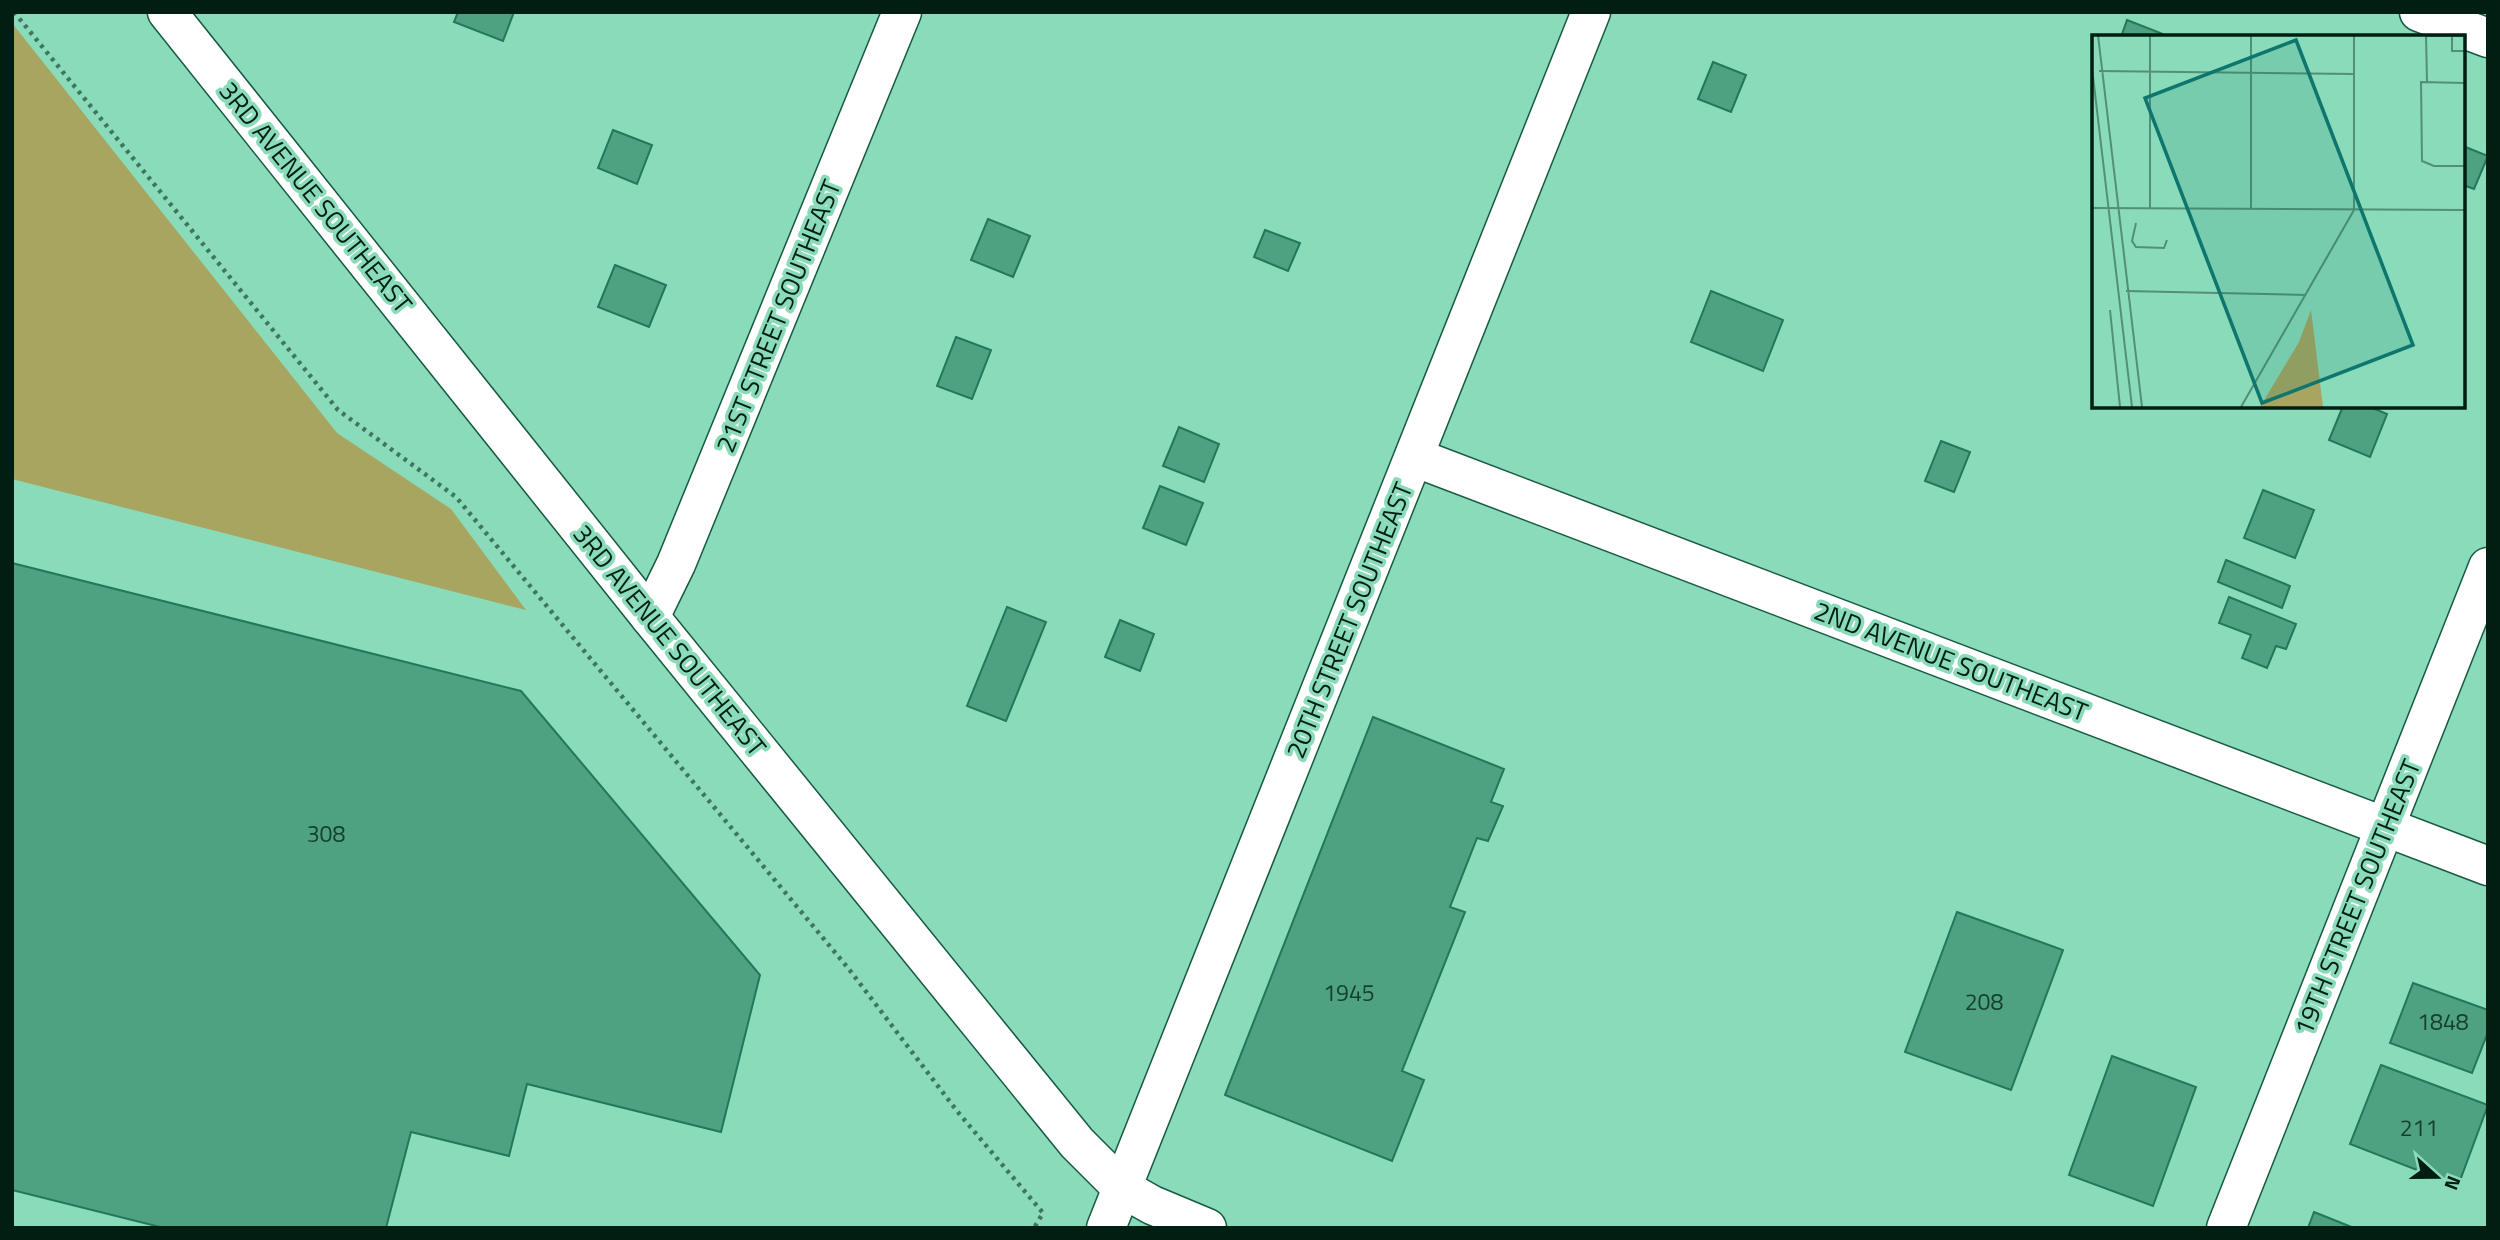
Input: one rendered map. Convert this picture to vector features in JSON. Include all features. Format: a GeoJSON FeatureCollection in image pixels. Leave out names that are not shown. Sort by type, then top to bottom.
{"type":"FeatureCollection","features":[{"type":"Feature","properties":{"kind":"street","name":"3RD AVENUE SOUTHEAST"},"geometry":{"type":"LineString","coordinates":[[167,12],[650,617],[1077,1143],[1122,1188],[1152,1205],[1207,1228]]}},
{"type":"Feature","properties":{"kind":"street","name":"21ST STREET SOUTHEAST"},"geometry":{"type":"LineString","coordinates":[[650,617],[676,564],[902,12]]}},
{"type":"Feature","properties":{"kind":"street","name":"20TH STREET SOUTHEAST"},"geometry":{"type":"LineString","coordinates":[[1107,1228],[1591,12]]}},
{"type":"Feature","properties":{"kind":"street"},"geometry":{"type":"LineString","coordinates":[[2419,12],[2488,38]]}},
{"type":"Feature","properties":{"kind":"street","name":"2ND AVENUE SOUTHEAST"},"geometry":{"type":"LineString","coordinates":[[1414,457],[2488,866]]}},
{"type":"Feature","properties":{"kind":"street","name":"19TH STREET SOUTHEAST"},"geometry":{"type":"LineString","coordinates":[[2226,1228],[2488,567]]}},
{"type":"Feature","properties":{"kind":"path"},"geometry":{"type":"LineString","coordinates":[[14,12],[338,410],[456,498],[848,968],[957,1111],[1043,1213],[1034,1228]]}},
{"type":"Feature","properties":{"kind":"shaded area"},"geometry":{"type":"Polygon","coordinates":[[[12,23],[337,433],[451,509],[526,610],[12,479],[12,23]]]}},
{"type":"Feature","properties":{"kind":"building"},"geometry":{"type":"Polygon","coordinates":[[[458,12],[514,12],[503,41],[454,22],[458,12]]]}},
{"type":"Feature","properties":{"kind":"building"},"geometry":{"type":"Polygon","coordinates":[[[2127,20],[2163,34],[2163,35],[2122,35],[2127,20]]]}},
{"type":"Feature","properties":{"kind":"building"},"geometry":{"type":"Polygon","coordinates":[[[1713,62],[1746,75],[1731,112],[1698,99],[1713,62]]]}},
{"type":"Feature","properties":{"kind":"building"},"geometry":{"type":"Polygon","coordinates":[[[613,130],[652,145],[637,184],[598,168],[613,130]]]}},
{"type":"Feature","properties":{"kind":"building"},"geometry":{"type":"Polygon","coordinates":[[[2465,147],[2488,156],[2474,189],[2465,186],[2465,147]]]}},
{"type":"Feature","properties":{"kind":"building"},"geometry":{"type":"Polygon","coordinates":[[[988,219],[1030,236],[1013,277],[971,260],[988,219]]]}},
{"type":"Feature","properties":{"kind":"building"},"geometry":{"type":"Polygon","coordinates":[[[1265,230],[1300,243],[1288,271],[1254,257],[1265,230]]]}},
{"type":"Feature","properties":{"kind":"building"},"geometry":{"type":"Polygon","coordinates":[[[615,265],[666,285],[649,327],[598,307],[615,265]]]}},
{"type":"Feature","properties":{"kind":"building"},"geometry":{"type":"Polygon","coordinates":[[[1711,291],[1783,320],[1763,371],[1691,342],[1711,291]]]}},
{"type":"Feature","properties":{"kind":"building"},"geometry":{"type":"Polygon","coordinates":[[[956,337],[991,350],[972,399],[937,386],[956,337]]]}},
{"type":"Feature","properties":{"kind":"building"},"geometry":{"type":"Polygon","coordinates":[[[2342,408],[2373,408],[2387,414],[2370,457],[2329,440],[2342,408]]]}},
{"type":"Feature","properties":{"kind":"building"},"geometry":{"type":"Polygon","coordinates":[[[1179,427],[1219,444],[1204,482],[1163,466],[1179,427]]]}},
{"type":"Feature","properties":{"kind":"building"},"geometry":{"type":"Polygon","coordinates":[[[1941,441],[1970,452],[1954,492],[1925,481],[1941,441]]]}},
{"type":"Feature","properties":{"kind":"building"},"geometry":{"type":"Polygon","coordinates":[[[1160,486],[1203,503],[1186,545],[1143,528],[1160,486]]]}},
{"type":"Feature","properties":{"kind":"building"},"geometry":{"type":"Polygon","coordinates":[[[2263,490],[2314,510],[2295,558],[2244,538],[2263,490]]]}},
{"type":"Feature","properties":{"kind":"building"},"geometry":{"type":"Polygon","coordinates":[[[2226,560],[2290,586],[2282,608],[2218,582],[2226,560]]]}},
{"type":"Feature","properties":{"kind":"building"},"geometry":{"type":"Polygon","coordinates":[[[12,563],[521,691],[760,975],[721,1132],[527,1084],[509,1156],[411,1132],[386,1228],[164,1228],[12,1190],[12,563]]]}},
{"type":"Feature","properties":{"kind":"building"},"geometry":{"type":"Polygon","coordinates":[[[2229,597],[2296,624],[2286,649],[2276,646],[2267,668],[2242,658],[2251,635],[2219,623],[2229,597]]]}},
{"type":"Feature","properties":{"kind":"building"},"geometry":{"type":"Polygon","coordinates":[[[1007,607],[1046,622],[1006,721],[967,706],[1007,607]]]}},
{"type":"Feature","properties":{"kind":"building"},"geometry":{"type":"Polygon","coordinates":[[[1120,620],[1154,634],[1140,671],[1105,657],[1120,620]]]}},
{"type":"Feature","properties":{"kind":"building"},"geometry":{"type":"Polygon","coordinates":[[[1373,717],[1504,769],[1491,802],[1503,806],[1488,841],[1477,838],[1450,907],[1465,912],[1402,1071],[1424,1080],[1392,1161],[1225,1095],[1373,717]]]}},
{"type":"Feature","properties":{"kind":"building"},"geometry":{"type":"Polygon","coordinates":[[[1957,912],[2063,950],[2011,1090],[1905,1052],[1957,912]]]}},
{"type":"Feature","properties":{"kind":"building"},"geometry":{"type":"Polygon","coordinates":[[[2413,983],[2488,1010],[2488,1032],[2472,1073],[2390,1043],[2413,983]]]}},
{"type":"Feature","properties":{"kind":"building"},"geometry":{"type":"Polygon","coordinates":[[[2112,1056],[2196,1087],[2153,1206],[2069,1175],[2112,1056]]]}},
{"type":"Feature","properties":{"kind":"building"},"geometry":{"type":"Polygon","coordinates":[[[2381,1065],[2488,1105],[2458,1186],[2350,1144],[2381,1065]]]}},
{"type":"Feature","properties":{"kind":"building"},"geometry":{"type":"Polygon","coordinates":[[[2314,1212],[2354,1228],[2308,1228],[2314,1212]]]}}]}
